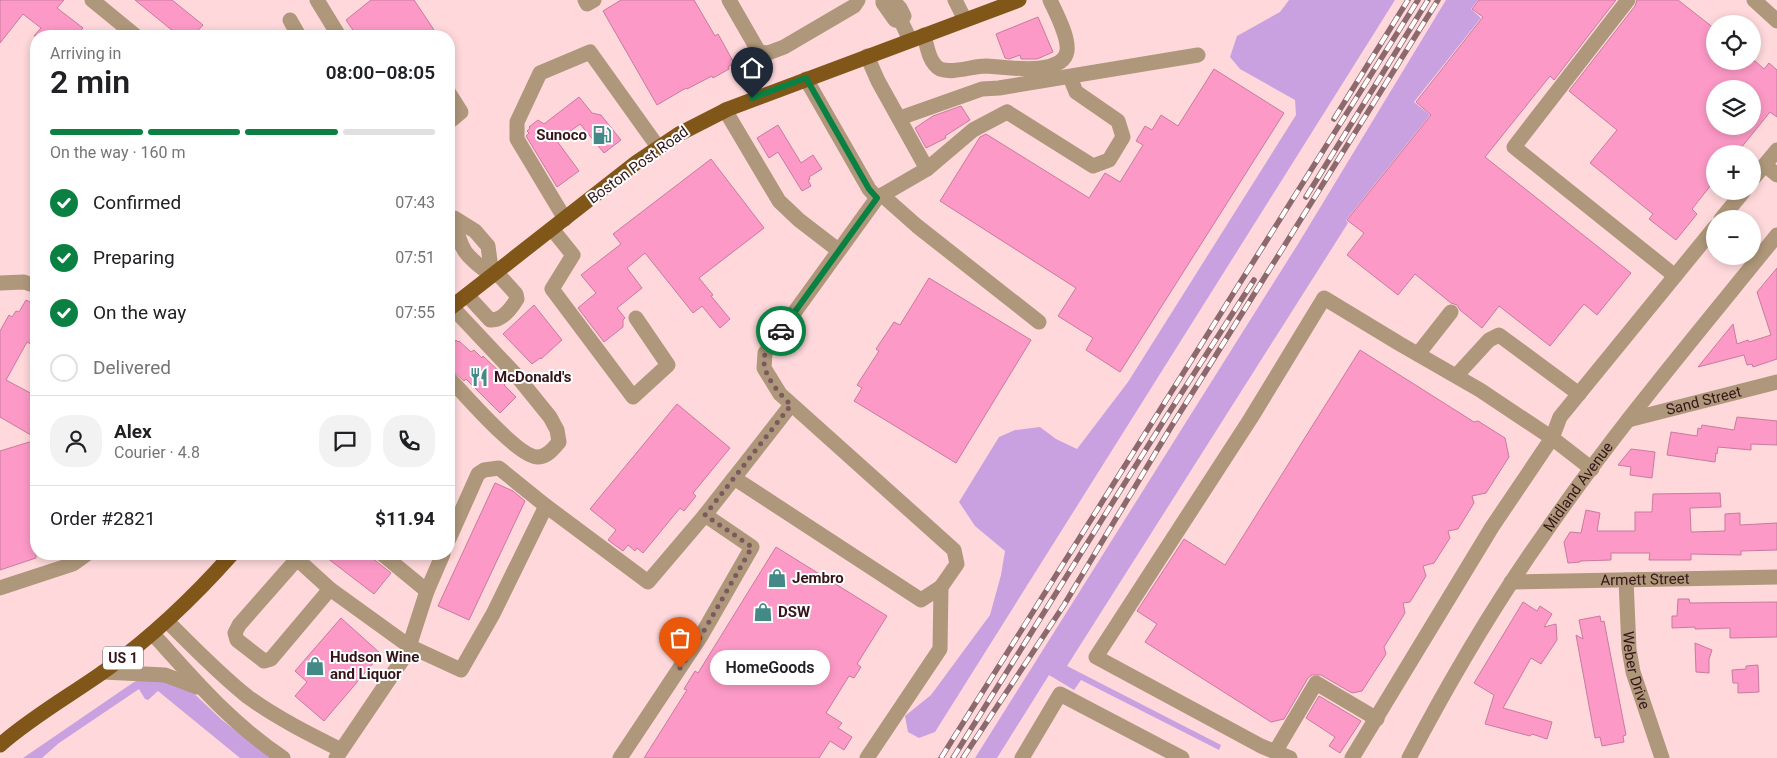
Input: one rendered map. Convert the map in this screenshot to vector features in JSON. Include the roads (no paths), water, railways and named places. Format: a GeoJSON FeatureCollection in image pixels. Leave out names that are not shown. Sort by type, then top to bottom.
{"type":"FeatureCollection","features":[{"type":"Feature","properties":{"kind":"main road","name":"Boston Post Road"},"geometry":{"type":"LineString","coordinates":[[455,305],[658,147],[702,121],[806,78],[917,38],[1011,1]]}},
{"type":"Feature","properties":{"kind":"main road","name":"US 1"},"geometry":{"type":"LineString","coordinates":[[0,745],[45,710],[103,672],[153,634],[226,560]]}},
{"type":"Feature","properties":{"kind":"street"},"geometry":{"type":"LineString","coordinates":[[92,0],[129,30]]}},
{"type":"Feature","properties":{"kind":"street"},"geometry":{"type":"LineString","coordinates":[[316,0],[335,30]]}},
{"type":"Feature","properties":{"kind":"street"},"geometry":{"type":"LineString","coordinates":[[585,0],[587,4],[594,0]]}},
{"type":"Feature","properties":{"kind":"street"},"geometry":{"type":"LineString","coordinates":[[729,0],[760,52],[768,53],[784,47],[854,6],[858,0]]}},
{"type":"Feature","properties":{"kind":"street"},"geometry":{"type":"LineString","coordinates":[[883,0],[894,20],[902,21],[917,38],[932,62],[939,68],[946,70],[982,66],[1024,70],[1058,64],[1065,57],[1067,50],[1065,37],[1050,0]]}},
{"type":"Feature","properties":{"kind":"street"},"geometry":{"type":"LineString","coordinates":[[892,0],[900,8],[904,16],[902,21]]}},
{"type":"Feature","properties":{"kind":"street"},"geometry":{"type":"LineString","coordinates":[[954,0],[964,20]]}},
{"type":"Feature","properties":{"kind":"street"},"geometry":{"type":"LineString","coordinates":[[1628,0],[1514,147],[1675,276]]}},
{"type":"Feature","properties":{"kind":"street"},"geometry":{"type":"LineString","coordinates":[[1754,0],[1777,20]]}},
{"type":"Feature","properties":{"kind":"street"},"geometry":{"type":"LineString","coordinates":[[290,20],[296,30]]}},
{"type":"Feature","properties":{"kind":"street"},"geometry":{"type":"LineString","coordinates":[[565,219],[517,139],[517,122],[540,73],[590,52],[658,147]]}},
{"type":"Feature","properties":{"kind":"street"},"geometry":{"type":"LineString","coordinates":[[900,118],[982,89],[1010,87],[1198,55]]}},
{"type":"Feature","properties":{"kind":"street"},"geometry":{"type":"LineString","coordinates":[[867,56],[878,81],[927,169]]}},
{"type":"Feature","properties":{"kind":"street"},"geometry":{"type":"LineString","coordinates":[[1007,112],[1093,166],[1109,160],[1123,137],[1118,121],[1076,92],[1070,77]]}},
{"type":"Feature","properties":{"kind":"street"},"geometry":{"type":"LineString","coordinates":[[806,78],[869,189],[1039,322]]}},
{"type":"Feature","properties":{"kind":"street"},"geometry":{"type":"LineString","coordinates":[[1007,112],[1010,87]]}},
{"type":"Feature","properties":{"kind":"street"},"geometry":{"type":"LineString","coordinates":[[455,102],[461,112],[455,117]]}},
{"type":"Feature","properties":{"kind":"street"},"geometry":{"type":"LineString","coordinates":[[725,110],[779,201],[799,220],[838,250]]}},
{"type":"Feature","properties":{"kind":"street"},"geometry":{"type":"LineString","coordinates":[[734,478],[921,600],[941,587],[957,564],[954,550],[780,394],[764,368],[765,353],[838,250],[879,197],[927,169],[972,130],[1007,112]]}},
{"type":"Feature","properties":{"kind":"street"},"geometry":{"type":"LineString","coordinates":[[1761,170],[1777,150]]}},
{"type":"Feature","properties":{"kind":"street"},"geometry":{"type":"LineString","coordinates":[[1765,165],[1777,175]]}},
{"type":"Feature","properties":{"kind":"street"},"geometry":{"type":"LineString","coordinates":[[1728,210],[1737,200]]}},
{"type":"Feature","properties":{"kind":"street"},"geometry":{"type":"LineString","coordinates":[[455,217],[475,231],[488,246],[494,274]]}},
{"type":"Feature","properties":{"kind":"street"},"geometry":{"type":"LineString","coordinates":[[455,228],[459,242],[467,256],[509,285],[516,294],[517,299],[514,305],[499,319],[490,320],[468,295]]}},
{"type":"Feature","properties":{"kind":"street"},"geometry":{"type":"LineString","coordinates":[[552,228],[573,255],[552,289],[633,397],[668,365],[636,318]]}},
{"type":"Feature","properties":{"kind":"street","name":"Midland Avenue"},"geometry":{"type":"LineString","coordinates":[[1409,758],[1456,670],[1547,528],[1628,420],[1777,235]]}},
{"type":"Feature","properties":{"kind":"street"},"geometry":{"type":"LineString","coordinates":[[1352,758],[1492,528],[1552,438],[1560,417],[1706,238]]}},
{"type":"Feature","properties":{"kind":"street"},"geometry":{"type":"LineString","coordinates":[[0,282],[24,282],[30,284]]}},
{"type":"Feature","properties":{"kind":"street"},"geometry":{"type":"LineString","coordinates":[[1290,758],[1275,752],[1096,658],[1250,418],[1324,298],[1480,390],[1552,438],[1592,469]]}},
{"type":"Feature","properties":{"kind":"street"},"geometry":{"type":"LineString","coordinates":[[455,312],[516,375],[550,417],[557,430],[560,442],[547,455],[536,457],[526,453],[492,424],[455,384]]}},
{"type":"Feature","properties":{"kind":"street"},"geometry":{"type":"LineString","coordinates":[[1418,354],[1451,312]]}},
{"type":"Feature","properties":{"kind":"street"},"geometry":{"type":"LineString","coordinates":[[1456,376],[1489,340],[1498,335],[1579,394]]}},
{"type":"Feature","properties":{"kind":"street","name":"Sand Street"},"geometry":{"type":"LineString","coordinates":[[1628,420],[1777,382]]}},
{"type":"Feature","properties":{"kind":"street"},"geometry":{"type":"LineString","coordinates":[[455,525],[475,479],[484,470],[499,468],[546,506],[648,582],[705,515],[791,405]]}},
{"type":"Feature","properties":{"kind":"street"},"geometry":{"type":"LineString","coordinates":[[301,560],[330,589],[409,646],[460,670],[493,614],[546,506]]}},
{"type":"Feature","properties":{"kind":"street"},"geometry":{"type":"LineString","coordinates":[[620,758],[701,636],[752,547],[705,515]]}},
{"type":"Feature","properties":{"kind":"street"},"geometry":{"type":"LineString","coordinates":[[0,588],[73,564],[79,560]]}},
{"type":"Feature","properties":{"kind":"street"},"geometry":{"type":"LineString","coordinates":[[294,560],[239,625],[235,633],[237,640],[264,661],[271,659],[330,589]]}},
{"type":"Feature","properties":{"kind":"street"},"geometry":{"type":"LineString","coordinates":[[389,560],[427,591]]}},
{"type":"Feature","properties":{"kind":"street"},"geometry":{"type":"LineString","coordinates":[[167,621],[220,673],[249,697],[338,754],[407,653],[427,591],[440,560]]}},
{"type":"Feature","properties":{"kind":"street","name":"Armett Street"},"geometry":{"type":"LineString","coordinates":[[1511,582],[1777,577]]}},
{"type":"Feature","properties":{"kind":"street","name":"Weber Drive"},"geometry":{"type":"LineString","coordinates":[[1626,580],[1629,649],[1633,672],[1662,758]]}},
{"type":"Feature","properties":{"kind":"street"},"geometry":{"type":"LineString","coordinates":[[867,758],[940,649],[941,587]]}},
{"type":"Feature","properties":{"kind":"street"},"geometry":{"type":"LineString","coordinates":[[153,634],[205,692],[241,727],[283,758]]}},
{"type":"Feature","properties":{"kind":"street"},"geometry":{"type":"LineString","coordinates":[[103,672],[165,675],[205,692]]}},
{"type":"Feature","properties":{"kind":"street"},"geometry":{"type":"LineString","coordinates":[[1275,752],[1316,683],[1377,719]]}},
{"type":"Feature","properties":{"kind":"street"},"geometry":{"type":"LineString","coordinates":[[1022,758],[1060,694],[1182,758]]}},
{"type":"Feature","properties":{"kind":"railway"},"geometry":{"type":"LineString","coordinates":[[1334,119],[1408,0]]}},
{"type":"Feature","properties":{"kind":"railway"},"geometry":{"type":"LineString","coordinates":[[941,758],[1418,0]]}},
{"type":"Feature","properties":{"kind":"railway"},"geometry":{"type":"LineString","coordinates":[[1306,197],[1428,0]]}},
{"type":"Feature","properties":{"kind":"railway"},"geometry":{"type":"LineString","coordinates":[[963,758],[1064,605],[1171,427],[1438,0]]}},
{"type":"Feature","properties":{"kind":"railway"},"geometry":{"type":"LineString","coordinates":[[953,758],[1254,280]]}},
{"type":"Feature","properties":{"kind":"place","name":"Sunoco"},"geometry":{"type":"Point","coordinates":[602,135]}},
{"type":"Feature","properties":{"kind":"place","name":"McDonald's"},"geometry":{"type":"Point","coordinates":[479,377]}},
{"type":"Feature","properties":{"kind":"place","name":"Jembro"},"geometry":{"type":"Point","coordinates":[777,578]}},
{"type":"Feature","properties":{"kind":"place","name":"DSW"},"geometry":{"type":"Point","coordinates":[763,612]}},
{"type":"Feature","properties":{"kind":"place","name":"Hudson Wine and Liquor"},"geometry":{"type":"Point","coordinates":[315,666]}},
{"type":"Feature","properties":{"kind":"place","name":"HomeGoods"},"geometry":{"type":"Point","coordinates":[680,668]}}]}
